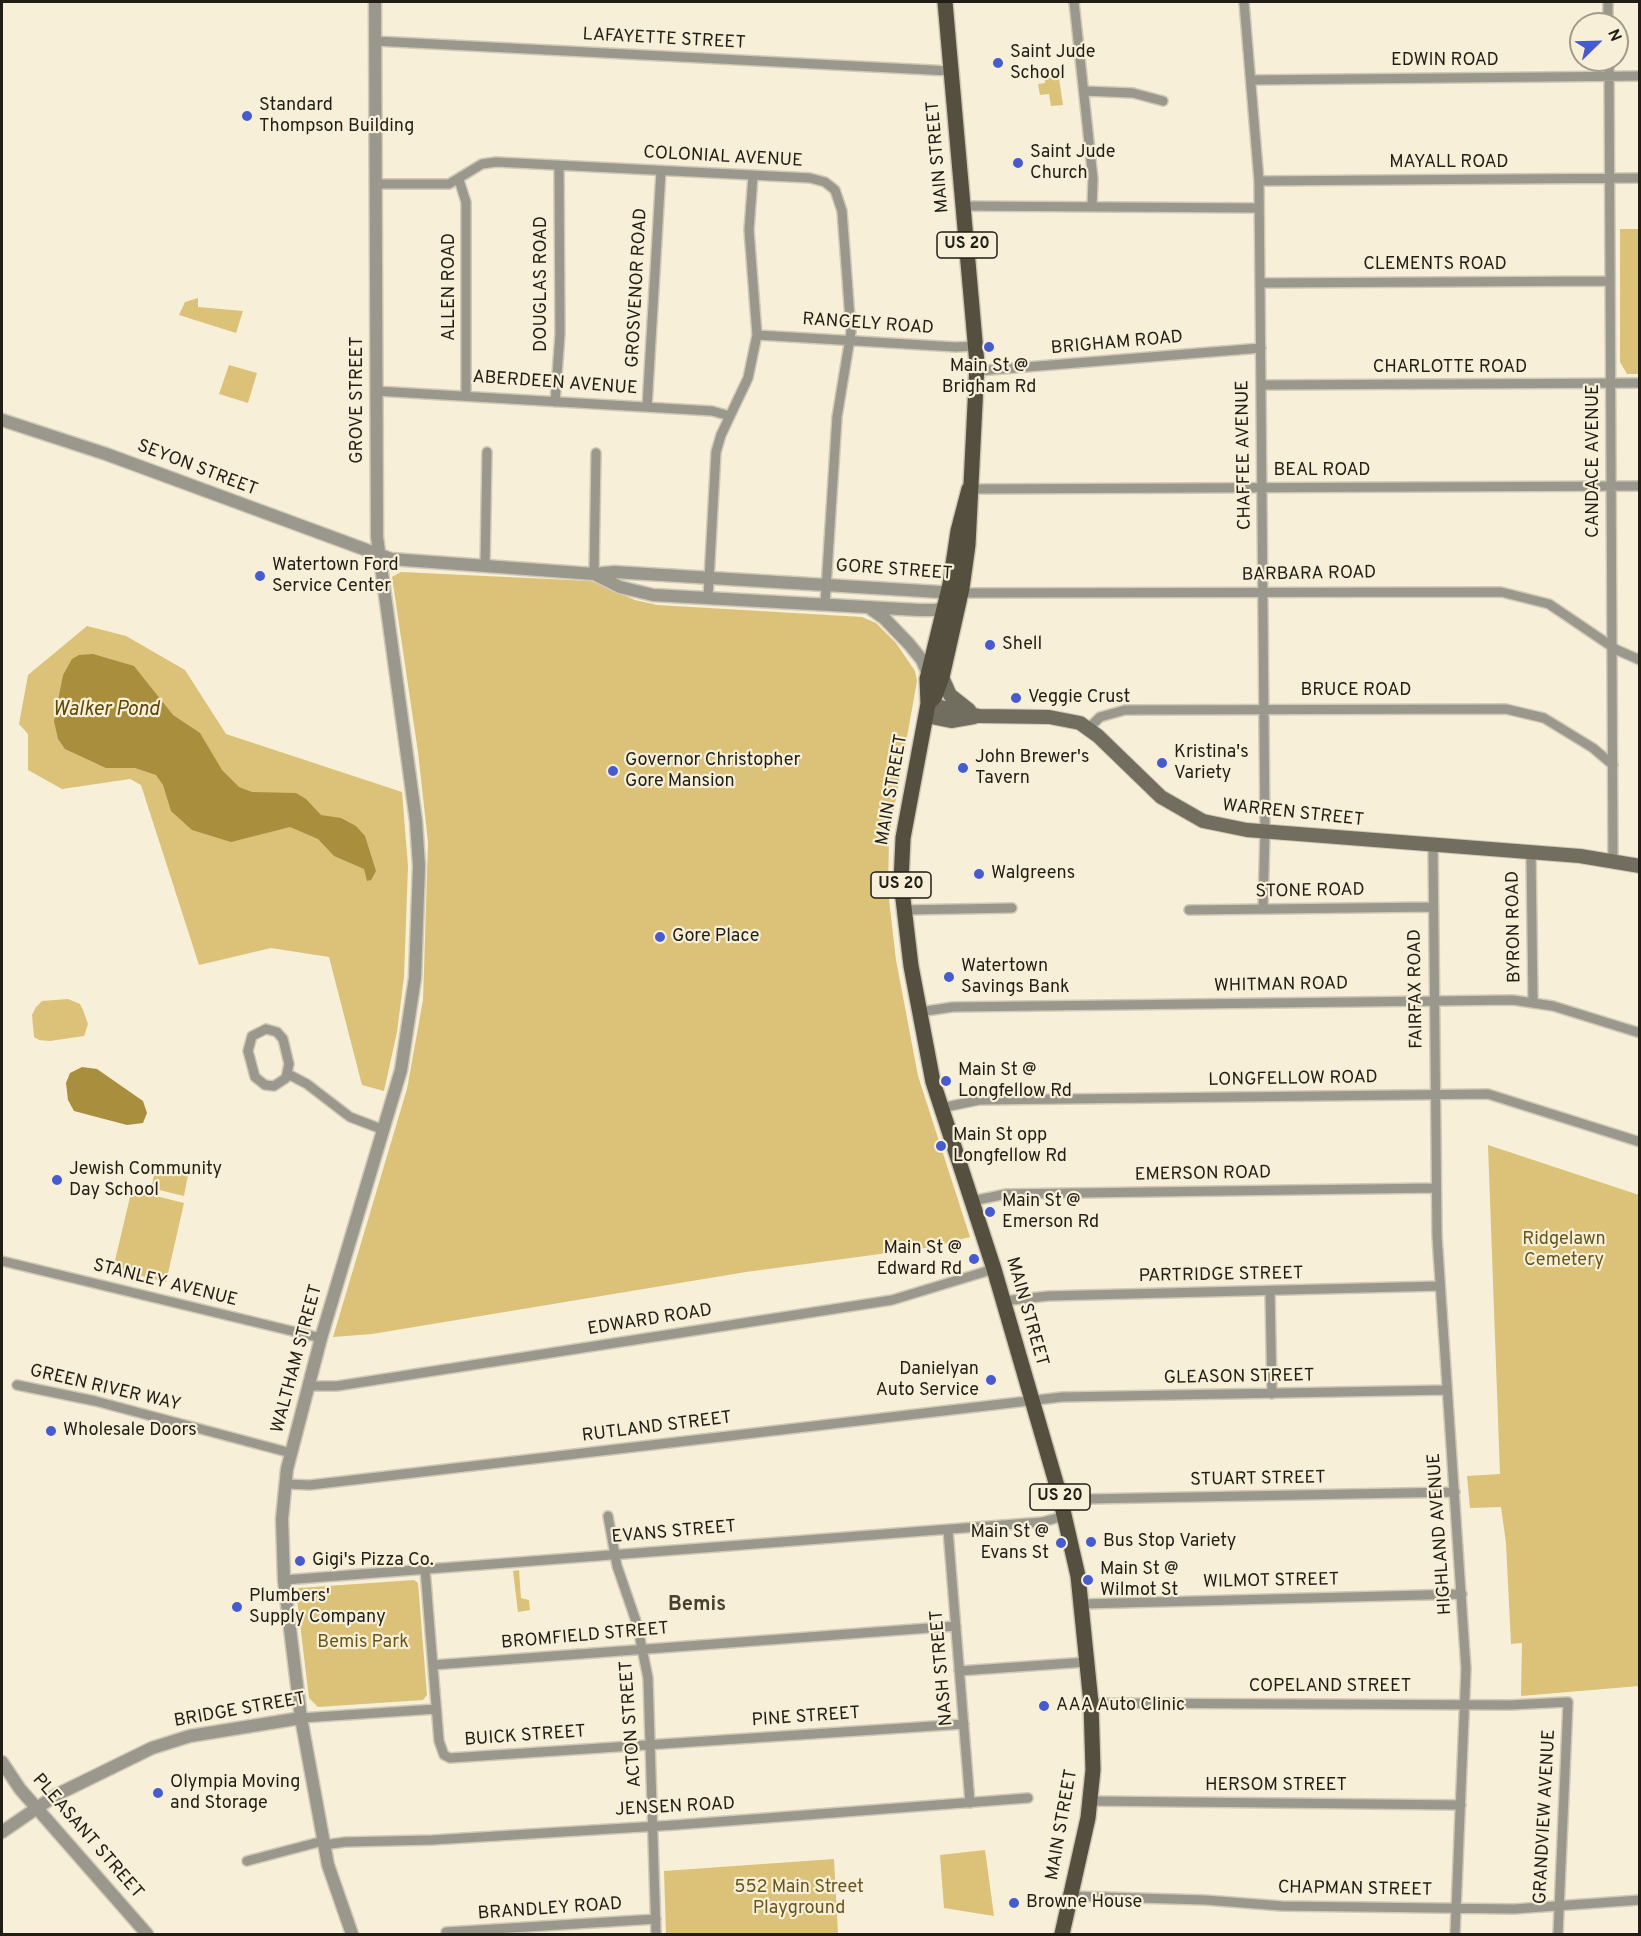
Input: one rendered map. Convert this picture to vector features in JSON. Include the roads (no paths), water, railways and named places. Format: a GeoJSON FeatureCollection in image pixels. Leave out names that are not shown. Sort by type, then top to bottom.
{"type":"FeatureCollection","features":[{"type":"Feature","properties":{"kind":"main road","name":"MAIN STREET"},"geometry":{"type":"LineString","coordinates":[[935,676],[954,592],[969,489],[976,371],[976,346],[945,2]]}},
{"type":"Feature","properties":{"kind":"main road","name":"MAIN STREET"},"geometry":{"type":"LineString","coordinates":[[954,592],[945,608],[935,676],[935,696],[927,710],[903,838],[901,873],[919,1012],[941,1108],[994,1269],[1063,1511],[1082,1604],[1091,1703],[1093,1762],[1090,1801],[1062,1935]]}},
{"type":"Feature","properties":{"kind":"main road"},"geometry":{"type":"LineString","coordinates":[[935,676],[953,698],[979,716]]}},
{"type":"Feature","properties":{"kind":"main road","name":"WARREN STREET"},"geometry":{"type":"LineString","coordinates":[[927,710],[979,716],[1060,718],[1089,728],[1161,798],[1203,821],[1264,831],[1531,853],[1640,866]]}},
{"type":"Feature","properties":{"kind":"street","name":"GROVE STREET"},"geometry":{"type":"LineString","coordinates":[[375,2],[376,391],[379,556],[413,796]]}},
{"type":"Feature","properties":{"kind":"street"},"geometry":{"type":"LineString","coordinates":[[1074,2],[1093,179],[1092,206]]}},
{"type":"Feature","properties":{"kind":"street","name":"CHAFFEE AVENUE"},"geometry":{"type":"LineString","coordinates":[[1244,2],[1259,181],[1264,709],[1263,909]]}},
{"type":"Feature","properties":{"kind":"street","name":"LAFAYETTE STREET"},"geometry":{"type":"LineString","coordinates":[[375,40],[951,71]]}},
{"type":"Feature","properties":{"kind":"street","name":"CANDACE AVENUE"},"geometry":{"type":"LineString","coordinates":[[1609,72],[1613,861]]}},
{"type":"Feature","properties":{"kind":"street","name":"EDWIN ROAD"},"geometry":{"type":"LineString","coordinates":[[1251,80],[1640,76]]}},
{"type":"Feature","properties":{"kind":"street"},"geometry":{"type":"LineString","coordinates":[[1084,92],[1133,93],[1163,101]]}},
{"type":"Feature","properties":{"kind":"street","name":"COLONIAL AVENUE"},"geometry":{"type":"LineString","coordinates":[[376,184],[439,186],[459,180],[476,168],[489,163],[810,178],[825,182],[835,190],[842,211],[850,341],[837,417],[825,604]]}},
{"type":"Feature","properties":{"kind":"street","name":"DOUGLAS ROAD"},"geometry":{"type":"LineString","coordinates":[[555,402],[561,334],[559,166]]}},
{"type":"Feature","properties":{"kind":"street","name":"GROSVENOR ROAD"},"geometry":{"type":"LineString","coordinates":[[647,407],[661,171]]}},
{"type":"Feature","properties":{"kind":"street"},"geometry":{"type":"LineString","coordinates":[[708,598],[716,452],[748,378],[757,335],[749,230],[753,176]]}},
{"type":"Feature","properties":{"kind":"street","name":"MAYALL ROAD"},"geometry":{"type":"LineString","coordinates":[[1259,181],[1640,178]]}},
{"type":"Feature","properties":{"kind":"street","name":"ALLEN ROAD"},"geometry":{"type":"LineString","coordinates":[[459,180],[466,202],[465,395]]}},
{"type":"Feature","properties":{"kind":"street"},"geometry":{"type":"LineString","coordinates":[[962,206],[1259,208]]}},
{"type":"Feature","properties":{"kind":"street","name":"CLEMENTS ROAD"},"geometry":{"type":"LineString","coordinates":[[1261,283],[1610,281]]}},
{"type":"Feature","properties":{"kind":"street","name":"RANGELY ROAD"},"geometry":{"type":"LineString","coordinates":[[757,335],[976,346]]}},
{"type":"Feature","properties":{"kind":"street","name":"BRIGHAM ROAD"},"geometry":{"type":"LineString","coordinates":[[976,371],[1260,348]]}},
{"type":"Feature","properties":{"kind":"street","name":"CHARLOTTE ROAD"},"geometry":{"type":"LineString","coordinates":[[1261,385],[1640,383]]}},
{"type":"Feature","properties":{"kind":"street","name":"ABERDEEN AVENUE"},"geometry":{"type":"LineString","coordinates":[[376,391],[712,411],[730,416]]}},
{"type":"Feature","properties":{"kind":"street","name":"SEYON STREET"},"geometry":{"type":"LineString","coordinates":[[2,420],[100,452],[379,556]]}},
{"type":"Feature","properties":{"kind":"street"},"geometry":{"type":"LineString","coordinates":[[485,566],[487,452]]}},
{"type":"Feature","properties":{"kind":"street"},"geometry":{"type":"LineString","coordinates":[[594,574],[596,453]]}},
{"type":"Feature","properties":{"kind":"street","name":"BEAL ROAD"},"geometry":{"type":"LineString","coordinates":[[969,489],[1640,486]]}},
{"type":"Feature","properties":{"kind":"street","name":"GORE STREET"},"geometry":{"type":"LineString","coordinates":[[379,556],[594,574],[615,572],[954,592]]}},
{"type":"Feature","properties":{"kind":"street","name":"GORE STREET"},"geometry":{"type":"LineString","coordinates":[[594,574],[612,584],[636,592],[867,607],[925,610],[945,608]]}},
{"type":"Feature","properties":{"kind":"street","name":"BARBARA ROAD"},"geometry":{"type":"LineString","coordinates":[[954,592],[1418,590],[1509,593],[1554,607],[1613,646],[1640,660]]}},
{"type":"Feature","properties":{"kind":"street"},"geometry":{"type":"LineString","coordinates":[[867,607],[892,625],[935,676]]}},
{"type":"Feature","properties":{"kind":"street","name":"BRUCE ROAD"},"geometry":{"type":"LineString","coordinates":[[1089,728],[1100,717],[1117,711],[1506,709],[1544,718],[1593,748],[1612,765]]}},
{"type":"Feature","properties":{"kind":"street","name":"WALTHAM STREET"},"geometry":{"type":"LineString","coordinates":[[352,1935],[332,1880],[323,1843],[301,1718],[284,1580],[282,1529],[285,1484],[291,1453],[321,1338],[401,1070],[413,999],[419,866],[413,796]]}},
{"type":"Feature","properties":{"kind":"street","name":"FAIRFAX ROAD"},"geometry":{"type":"LineString","coordinates":[[1433,845],[1434,1131]]}},
{"type":"Feature","properties":{"kind":"street","name":"BYRON ROAD"},"geometry":{"type":"LineString","coordinates":[[1531,853],[1533,1001]]}},
{"type":"Feature","properties":{"kind":"street","name":"STONE ROAD"},"geometry":{"type":"LineString","coordinates":[[1189,910],[1432,907]]}},
{"type":"Feature","properties":{"kind":"street"},"geometry":{"type":"LineString","coordinates":[[904,910],[1012,908]]}},
{"type":"Feature","properties":{"kind":"street","name":"WHITMAN ROAD"},"geometry":{"type":"LineString","coordinates":[[919,1012],[953,1007],[1533,1001],[1640,1033]]}},
{"type":"Feature","properties":{"kind":"street"},"geometry":{"type":"LineString","coordinates":[[266,1029],[280,1035],[289,1064],[288,1074],[283,1082],[274,1086],[265,1085],[255,1077],[248,1046],[255,1032],[266,1029]]}},
{"type":"Feature","properties":{"kind":"street"},"geometry":{"type":"LineString","coordinates":[[288,1074],[302,1080],[350,1117],[384,1130]]}},
{"type":"Feature","properties":{"kind":"street","name":"LONGFELLOW ROAD"},"geometry":{"type":"LineString","coordinates":[[941,1108],[979,1100],[1497,1095],[1640,1142]]}},
{"type":"Feature","properties":{"kind":"street","name":"HIGHLAND AVENUE"},"geometry":{"type":"LineString","coordinates":[[1434,1131],[1440,1286],[1462,1594],[1466,1704],[1455,1935]]}},
{"type":"Feature","properties":{"kind":"street","name":"EMERSON ROAD"},"geometry":{"type":"LineString","coordinates":[[972,1201],[1006,1194],[1435,1188]]}},
{"type":"Feature","properties":{"kind":"street","name":"STANLEY AVENUE"},"geometry":{"type":"LineString","coordinates":[[2,1262],[321,1338]]}},
{"type":"Feature","properties":{"kind":"street","name":"EDWARD ROAD"},"geometry":{"type":"LineString","coordinates":[[309,1386],[337,1386],[892,1300],[994,1269]]}},
{"type":"Feature","properties":{"kind":"street","name":"PARTRIDGE STREET"},"geometry":{"type":"LineString","coordinates":[[1003,1301],[1048,1296],[1440,1286]]}},
{"type":"Feature","properties":{"kind":"street"},"geometry":{"type":"LineString","coordinates":[[1270,1292],[1272,1394]]}},
{"type":"Feature","properties":{"kind":"street","name":"GREEN RIVER WAY"},"geometry":{"type":"LineString","coordinates":[[17,1384],[95,1401],[291,1453]]}},
{"type":"Feature","properties":{"kind":"street","name":"GLEASON STREET"},"geometry":{"type":"LineString","coordinates":[[1032,1402],[1062,1397],[1447,1389]]}},
{"type":"Feature","properties":{"kind":"street","name":"RUTLAND STREET"},"geometry":{"type":"LineString","coordinates":[[285,1484],[310,1485],[1032,1402]]}},
{"type":"Feature","properties":{"kind":"street","name":"STUART STREET"},"geometry":{"type":"LineString","coordinates":[[1063,1511],[1087,1499],[1455,1492]]}},
{"type":"Feature","properties":{"kind":"street","name":"EVANS STREET"},"geometry":{"type":"LineString","coordinates":[[284,1580],[1042,1522],[1063,1511]]}},
{"type":"Feature","properties":{"kind":"street","name":"ACTON STREET"},"geometry":{"type":"LineString","coordinates":[[608,1515],[614,1555],[643,1649],[650,1693],[656,1935]]}},
{"type":"Feature","properties":{"kind":"street","name":"NASH STREET"},"geometry":{"type":"LineString","coordinates":[[948,1530],[970,1803]]}},
{"type":"Feature","properties":{"kind":"street","name":"BUICK STREET"},"geometry":{"type":"LineString","coordinates":[[425,1569],[440,1749],[450,1758],[651,1745]]}},
{"type":"Feature","properties":{"kind":"street","name":"WILMOT STREET"},"geometry":{"type":"LineString","coordinates":[[1082,1604],[1462,1594]]}},
{"type":"Feature","properties":{"kind":"street","name":"BROMFIELD STREET"},"geometry":{"type":"LineString","coordinates":[[433,1665],[956,1626]]}},
{"type":"Feature","properties":{"kind":"street"},"geometry":{"type":"LineString","coordinates":[[959,1671],[1088,1662]]}},
{"type":"Feature","properties":{"kind":"street","name":"COPELAND STREET"},"geometry":{"type":"LineString","coordinates":[[1091,1703],[1466,1704],[1568,1701]]}},
{"type":"Feature","properties":{"kind":"street","name":"GRANDVIEW AVENUE"},"geometry":{"type":"LineString","coordinates":[[1558,1935],[1568,1701]]}},
{"type":"Feature","properties":{"kind":"street","name":"BRIDGE STREET"},"geometry":{"type":"LineString","coordinates":[[2,1832],[61,1792],[165,1743],[190,1736],[301,1718],[436,1709]]}},
{"type":"Feature","properties":{"kind":"street","name":"PINE STREET"},"geometry":{"type":"LineString","coordinates":[[651,1745],[964,1724]]}},
{"type":"Feature","properties":{"kind":"street","name":"PLEASANT STREET"},"geometry":{"type":"LineString","coordinates":[[2,1762],[37,1808],[147,1935]]}},
{"type":"Feature","properties":{"kind":"street","name":"JENSEN ROAD"},"geometry":{"type":"LineString","coordinates":[[247,1861],[323,1843],[432,1840],[653,1826],[1028,1798]]}},
{"type":"Feature","properties":{"kind":"street","name":"HERSOM STREET"},"geometry":{"type":"LineString","coordinates":[[1090,1801],[1461,1805]]}},
{"type":"Feature","properties":{"kind":"street","name":"CHAPMAN STREET"},"geometry":{"type":"LineString","coordinates":[[1070,1896],[1205,1899],[1290,1906],[1457,1908],[1559,1907],[1640,1900]]}},
{"type":"Feature","properties":{"kind":"street","name":"BRANDLEY ROAD"},"geometry":{"type":"LineString","coordinates":[[446,1932],[656,1919]]}},
{"type":"Feature","properties":{"kind":"water","name":"Walker Pond"},"geometry":{"type":"Polygon","coordinates":[[[93,654],[134,666],[173,715],[200,733],[222,770],[239,787],[252,792],[296,793],[306,799],[321,815],[341,818],[356,826],[365,836],[376,871],[371,880],[367,881],[364,869],[334,856],[318,839],[290,827],[231,842],[192,830],[171,811],[163,785],[156,775],[135,768],[106,768],[65,749],[58,739],[54,721],[63,675],[72,659],[79,655],[93,654]]]}},
{"type":"Feature","properties":{"kind":"water"},"geometry":{"type":"Polygon","coordinates":[[[82,1067],[97,1069],[143,1101],[147,1113],[143,1123],[127,1125],[74,1111],[68,1100],[66,1083],[70,1073],[82,1067]]]}},
{"type":"Feature","properties":{"kind":"place","name":"Saint Jude School"},"geometry":{"type":"Point","coordinates":[998,63]}},
{"type":"Feature","properties":{"kind":"place","name":"Standard Thompson Building"},"geometry":{"type":"Point","coordinates":[247,116]}},
{"type":"Feature","properties":{"kind":"place","name":"Saint Jude Church"},"geometry":{"type":"Point","coordinates":[1018,163]}},
{"type":"Feature","properties":{"kind":"place","name":"Main St @ Brigham Rd"},"geometry":{"type":"Point","coordinates":[989,347]}},
{"type":"Feature","properties":{"kind":"place","name":"Watertown Ford Service Center"},"geometry":{"type":"Point","coordinates":[260,576]}},
{"type":"Feature","properties":{"kind":"place","name":"Shell"},"geometry":{"type":"Point","coordinates":[990,645]}},
{"type":"Feature","properties":{"kind":"place","name":"Veggie Crust"},"geometry":{"type":"Point","coordinates":[1016,698]}},
{"type":"Feature","properties":{"kind":"place","name":"Kristina's Variety"},"geometry":{"type":"Point","coordinates":[1162,763]}},
{"type":"Feature","properties":{"kind":"place","name":"John Brewer's Tavern"},"geometry":{"type":"Point","coordinates":[963,768]}},
{"type":"Feature","properties":{"kind":"place","name":"Governor Christopher Gore Mansion"},"geometry":{"type":"Point","coordinates":[613,771]}},
{"type":"Feature","properties":{"kind":"place","name":"Walgreens"},"geometry":{"type":"Point","coordinates":[979,874]}},
{"type":"Feature","properties":{"kind":"place","name":"Gore Place"},"geometry":{"type":"Point","coordinates":[660,937]}},
{"type":"Feature","properties":{"kind":"place","name":"Watertown Savings Bank"},"geometry":{"type":"Point","coordinates":[949,977]}},
{"type":"Feature","properties":{"kind":"place","name":"Main St @ Longfellow Rd"},"geometry":{"type":"Point","coordinates":[946,1081]}},
{"type":"Feature","properties":{"kind":"place","name":"Main St opp Longfellow Rd"},"geometry":{"type":"Point","coordinates":[941,1146]}},
{"type":"Feature","properties":{"kind":"place","name":"Jewish Community Day School"},"geometry":{"type":"Point","coordinates":[57,1180]}},
{"type":"Feature","properties":{"kind":"place","name":"Main St @ Emerson Rd"},"geometry":{"type":"Point","coordinates":[990,1212]}},
{"type":"Feature","properties":{"kind":"place","name":"Main St @ Edward Rd"},"geometry":{"type":"Point","coordinates":[974,1259]}},
{"type":"Feature","properties":{"kind":"place","name":"Danielyan Auto Service"},"geometry":{"type":"Point","coordinates":[991,1380]}},
{"type":"Feature","properties":{"kind":"place","name":"Wholesale Doors"},"geometry":{"type":"Point","coordinates":[51,1431]}},
{"type":"Feature","properties":{"kind":"place","name":"Bus Stop Variety"},"geometry":{"type":"Point","coordinates":[1091,1542]}},
{"type":"Feature","properties":{"kind":"place","name":"Main St @ Evans St"},"geometry":{"type":"Point","coordinates":[1061,1543]}},
{"type":"Feature","properties":{"kind":"place","name":"Gigi's Pizza Co."},"geometry":{"type":"Point","coordinates":[300,1561]}},
{"type":"Feature","properties":{"kind":"place","name":"Main St @ Wilmot St"},"geometry":{"type":"Point","coordinates":[1088,1580]}},
{"type":"Feature","properties":{"kind":"place","name":"Plumbers' Supply Company"},"geometry":{"type":"Point","coordinates":[237,1607]}},
{"type":"Feature","properties":{"kind":"place","name":"AAA Auto Clinic"},"geometry":{"type":"Point","coordinates":[1044,1706]}},
{"type":"Feature","properties":{"kind":"place","name":"Olympia Moving and Storage"},"geometry":{"type":"Point","coordinates":[158,1793]}},
{"type":"Feature","properties":{"kind":"place","name":"Browne House"},"geometry":{"type":"Point","coordinates":[1014,1903]}},
{"type":"Feature","properties":{"kind":"district","name":"Bemis"},"geometry":{"type":"Point","coordinates":[697,1606]}},
{"type":"Feature","properties":{"kind":"park label","name":"Ridgelawn Cemetery"},"geometry":{"type":"Point","coordinates":[1564,1250]}},
{"type":"Feature","properties":{"kind":"park label","name":"Bemis Park"},"geometry":{"type":"Point","coordinates":[363,1643]}},
{"type":"Feature","properties":{"kind":"park label","name":"552 Main Street Playground"},"geometry":{"type":"Point","coordinates":[799,1898]}}]}
